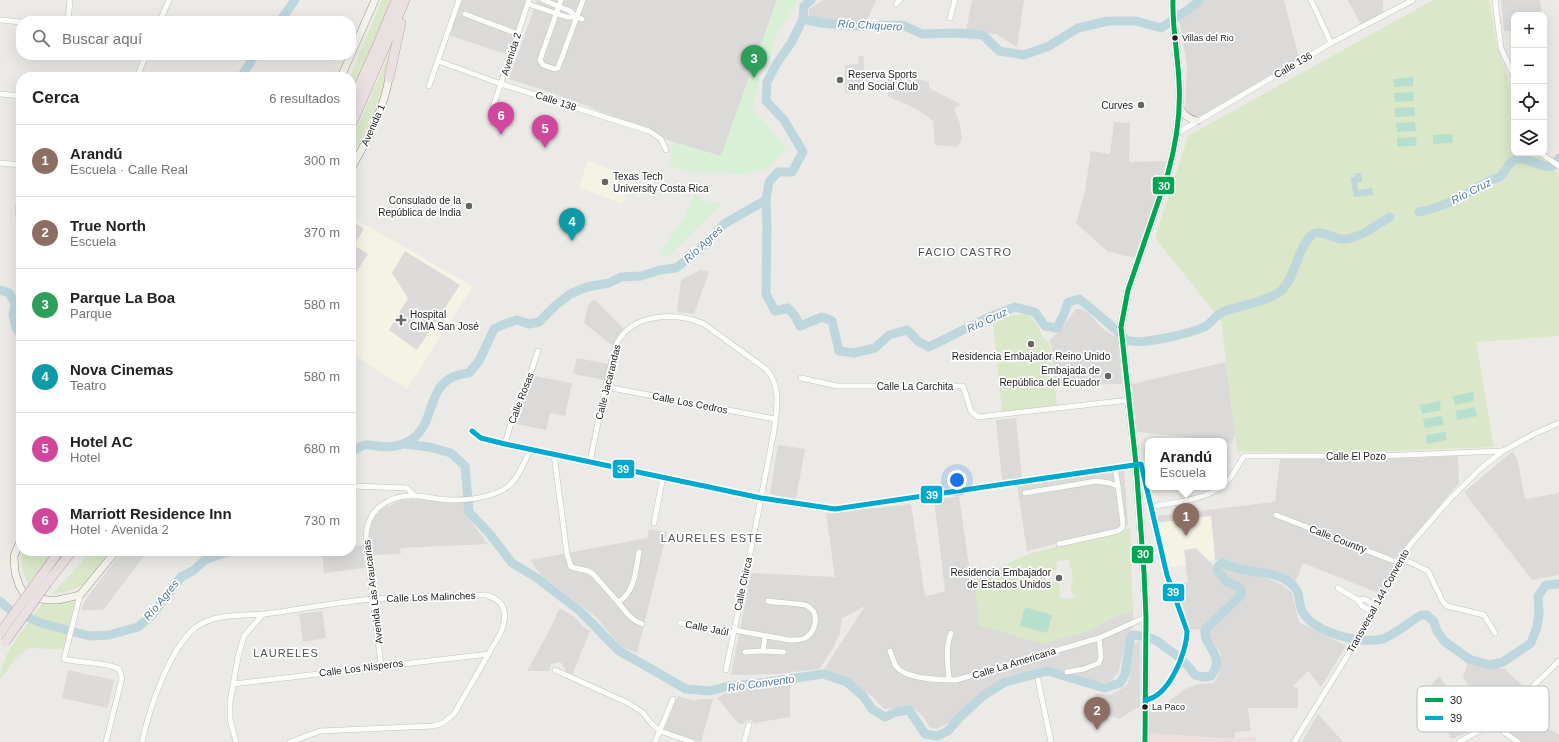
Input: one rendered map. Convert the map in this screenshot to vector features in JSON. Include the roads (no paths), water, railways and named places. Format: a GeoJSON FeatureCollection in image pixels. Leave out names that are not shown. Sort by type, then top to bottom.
{"type":"FeatureCollection","features":[{"type":"Feature","properties":{"kind":"highway"},"geometry":{"type":"LineString","coordinates":[[389,78],[402,0]]}},
{"type":"Feature","properties":{"kind":"highway"},"geometry":{"type":"LineString","coordinates":[[356,92],[378,44],[402,0]]}},
{"type":"Feature","properties":{"kind":"highway"},"geometry":{"type":"LineString","coordinates":[[356,114],[402,0]]}},
{"type":"Feature","properties":{"kind":"highway"},"geometry":{"type":"LineString","coordinates":[[0,633],[55,556]]}},
{"type":"Feature","properties":{"kind":"highway"},"geometry":{"type":"LineString","coordinates":[[2,645],[68,556]]}},
{"type":"Feature","properties":{"kind":"highway"},"geometry":{"type":"LineString","coordinates":[[50,580],[73,556]]}},
{"type":"Feature","properties":{"kind":"main road"},"geometry":{"type":"LineString","coordinates":[[356,44],[375,0]]}},
{"type":"Feature","properties":{"kind":"main road"},"geometry":{"type":"LineString","coordinates":[[1145,742],[1146,617],[1143,556],[1136,464],[1121,339],[1121,326],[1128,290],[1168,173],[1176,134],[1179,106],[1179,74],[1173,3]]}},
{"type":"Feature","properties":{"kind":"main road"},"geometry":{"type":"LineString","coordinates":[[344,72],[349,60]]}},
{"type":"Feature","properties":{"kind":"main road","name":"Avenida 1"},"geometry":{"type":"LineString","coordinates":[[356,160],[374,128],[387,89],[389,78]]}},
{"type":"Feature","properties":{"kind":"main road"},"geometry":{"type":"LineString","coordinates":[[1179,106],[1181,111],[1188,118],[1197,121]]}},
{"type":"Feature","properties":{"kind":"main road"},"geometry":{"type":"LineString","coordinates":[[16,551],[14,556],[15,572],[23,592],[34,598],[48,600],[80,595],[112,556]]}},
{"type":"Feature","properties":{"kind":"street"},"geometry":{"type":"LineString","coordinates":[[68,16],[70,0]]}},
{"type":"Feature","properties":{"kind":"street"},"geometry":{"type":"LineString","coordinates":[[162,16],[169,0]]}},
{"type":"Feature","properties":{"kind":"street"},"geometry":{"type":"LineString","coordinates":[[429,86],[459,0]]}},
{"type":"Feature","properties":{"kind":"street"},"geometry":{"type":"LineString","coordinates":[[543,0],[560,3],[579,18]]}},
{"type":"Feature","properties":{"kind":"street"},"geometry":{"type":"LineString","coordinates":[[560,3],[540,60],[543,65],[555,69],[558,68],[579,18],[583,0]]}},
{"type":"Feature","properties":{"kind":"street"},"geometry":{"type":"LineString","coordinates":[[950,18],[955,0]]}},
{"type":"Feature","properties":{"kind":"street"},"geometry":{"type":"LineString","coordinates":[[1311,0],[1331,43]]}},
{"type":"Feature","properties":{"kind":"street","name":"Calle 136"},"geometry":{"type":"LineString","coordinates":[[1176,134],[1331,43],[1413,0]]}},
{"type":"Feature","properties":{"kind":"street"},"geometry":{"type":"LineString","coordinates":[[1496,0],[1502,48],[1511,70]]}},
{"type":"Feature","properties":{"kind":"street"},"geometry":{"type":"LineString","coordinates":[[529,2],[556,14],[579,18]]}},
{"type":"Feature","properties":{"kind":"street","name":"Avenida 2"},"geometry":{"type":"LineString","coordinates":[[493,107],[529,2]]}},
{"type":"Feature","properties":{"kind":"street"},"geometry":{"type":"LineString","coordinates":[[465,14],[518,34]]}},
{"type":"Feature","properties":{"kind":"street"},"geometry":{"type":"LineString","coordinates":[[0,20],[16,22]]}},
{"type":"Feature","properties":{"kind":"street"},"geometry":{"type":"LineString","coordinates":[[140,72],[144,60]]}},
{"type":"Feature","properties":{"kind":"street","name":"Calle 138"},"geometry":{"type":"LineString","coordinates":[[438,61],[501,84],[649,131],[660,139],[666,150]]}},
{"type":"Feature","properties":{"kind":"street"},"geometry":{"type":"LineString","coordinates":[[0,94],[16,96]]}},
{"type":"Feature","properties":{"kind":"street"},"geometry":{"type":"LineString","coordinates":[[1544,156],[1559,166]]}},
{"type":"Feature","properties":{"kind":"street"},"geometry":{"type":"LineString","coordinates":[[0,163],[16,165]]}},
{"type":"Feature","properties":{"kind":"street","name":"Calle Jacarandas"},"geometry":{"type":"LineString","coordinates":[[590,462],[606,387],[617,344],[620,338],[629,328],[654,318],[671,316],[686,318],[704,324],[768,371],[774,383],[776,390],[775,419],[761,498]]}},
{"type":"Feature","properties":{"kind":"street","name":"Calle Rosas"},"geometry":{"type":"LineString","coordinates":[[505,444],[512,419],[528,381],[538,351]]}},
{"type":"Feature","properties":{"kind":"street","name":"Calle La Carchita"},"geometry":{"type":"LineString","coordinates":[[800,378],[837,386],[964,386],[971,411],[978,417],[1129,400]]}},
{"type":"Feature","properties":{"kind":"street","name":"Calle Los Cedros"},"geometry":{"type":"LineString","coordinates":[[606,387],[775,419]]}},
{"type":"Feature","properties":{"kind":"street","name":"Transversal 144 Convento"},"geometry":{"type":"LineString","coordinates":[[1294,742],[1378,606],[1409,546],[1448,501],[1474,474],[1503,451],[1534,434],[1559,423]]}},
{"type":"Feature","properties":{"kind":"street"},"geometry":{"type":"LineString","coordinates":[[472,431],[481,438],[530,450],[761,498],[835,509],[1136,464],[1141,464],[1145,480]]}},
{"type":"Feature","properties":{"kind":"street","name":"Avenida Las Araucarias"},"geometry":{"type":"LineString","coordinates":[[382,666],[366,536],[370,518],[375,510],[387,501],[396,498],[414,496],[446,500],[476,498],[492,494],[508,486],[520,471],[530,450]]}},
{"type":"Feature","properties":{"kind":"street","name":"Calle El Pozo"},"geometry":{"type":"LineString","coordinates":[[1227,481],[1244,456],[1378,456],[1503,451]]}},
{"type":"Feature","properties":{"kind":"street"},"geometry":{"type":"LineString","coordinates":[[554,454],[568,560],[571,567],[588,571],[593,574],[632,619],[642,624]]}},
{"type":"Feature","properties":{"kind":"street"},"geometry":{"type":"LineString","coordinates":[[1059,544],[1118,531],[1122,528],[1123,524],[1115,467]]}},
{"type":"Feature","properties":{"kind":"street"},"geometry":{"type":"LineString","coordinates":[[654,524],[662,477]]}},
{"type":"Feature","properties":{"kind":"street"},"geometry":{"type":"LineString","coordinates":[[1025,493],[1097,481],[1109,482],[1118,486]]}},
{"type":"Feature","properties":{"kind":"street"},"geometry":{"type":"LineString","coordinates":[[356,486],[407,488],[414,496]]}},
{"type":"Feature","properties":{"kind":"street"},"geometry":{"type":"LineString","coordinates":[[1145,700],[1151,700],[1167,686],[1174,673],[1187,638],[1187,630],[1167,575],[1147,490]]}},
{"type":"Feature","properties":{"kind":"street"},"geometry":{"type":"LineString","coordinates":[[1151,507],[1199,498],[1216,490]]}},
{"type":"Feature","properties":{"kind":"street","name":"Calle Chirca"},"geometry":{"type":"LineString","coordinates":[[726,670],[761,498]]}},
{"type":"Feature","properties":{"kind":"street","name":"Calle Country"},"geometry":{"type":"LineString","coordinates":[[1276,515],[1428,571],[1443,602],[1448,606],[1484,615],[1495,633]]}},
{"type":"Feature","properties":{"kind":"street"},"geometry":{"type":"LineString","coordinates":[[618,602],[628,594],[632,586],[639,552]]}},
{"type":"Feature","properties":{"kind":"street"},"geometry":{"type":"LineString","coordinates":[[1338,588],[1358,600],[1362,606],[1374,612]]}},
{"type":"Feature","properties":{"kind":"street"},"geometry":{"type":"LineString","coordinates":[[80,595],[64,659],[111,666],[119,670],[121,673],[121,682],[106,742]]}},
{"type":"Feature","properties":{"kind":"street","name":"Calle Los Malinches"},"geometry":{"type":"LineString","coordinates":[[142,742],[145,728],[166,672],[183,639],[207,621],[220,618],[263,614],[373,599],[486,595],[500,601],[504,607],[505,624],[454,714],[443,723],[434,726],[320,731],[290,742]]}},
{"type":"Feature","properties":{"kind":"street"},"geometry":{"type":"LineString","coordinates":[[67,598],[76,611]]}},
{"type":"Feature","properties":{"kind":"street"},"geometry":{"type":"LineString","coordinates":[[1358,600],[1365,599],[1378,606]]}},
{"type":"Feature","properties":{"kind":"street","name":"Calle Jaúl"},"geometry":{"type":"LineString","coordinates":[[680,623],[789,640],[805,638],[812,632],[815,624],[815,616],[812,609],[806,605],[768,601]]}},
{"type":"Feature","properties":{"kind":"street"},"geometry":{"type":"LineString","coordinates":[[236,742],[230,719],[230,702],[238,657],[244,636],[263,614]]}},
{"type":"Feature","properties":{"kind":"street","name":"Calle La Americana"},"geometry":{"type":"LineString","coordinates":[[890,651],[895,665],[901,671],[917,676],[956,680],[1099,638],[1146,617]]}},
{"type":"Feature","properties":{"kind":"street"},"geometry":{"type":"LineString","coordinates":[[949,680],[947,652],[948,641],[951,633]]}},
{"type":"Feature","properties":{"kind":"street"},"geometry":{"type":"LineString","coordinates":[[763,651],[765,636]]}},
{"type":"Feature","properties":{"kind":"street"},"geometry":{"type":"LineString","coordinates":[[1067,672],[1084,669],[1099,663],[1101,657],[1099,638]]}},
{"type":"Feature","properties":{"kind":"street"},"geometry":{"type":"LineString","coordinates":[[745,652],[784,652]]}},
{"type":"Feature","properties":{"kind":"street","name":"Calle Los Nísperos"},"geometry":{"type":"LineString","coordinates":[[233,684],[489,654]]}},
{"type":"Feature","properties":{"kind":"street"},"geometry":{"type":"LineString","coordinates":[[1533,686],[1559,661]]}},
{"type":"Feature","properties":{"kind":"street"},"geometry":{"type":"LineString","coordinates":[[556,670],[628,703],[642,712],[660,731],[692,742]]}},
{"type":"Feature","properties":{"kind":"street"},"geometry":{"type":"LineString","coordinates":[[1038,680],[1051,742]]}},
{"type":"Feature","properties":{"kind":"street"},"geometry":{"type":"LineString","coordinates":[[655,742],[673,699]]}},
{"type":"Feature","properties":{"kind":"street"},"geometry":{"type":"LineString","coordinates":[[744,742],[749,725]]}},
{"type":"Feature","properties":{"kind":"street"},"geometry":{"type":"LineString","coordinates":[[1459,742],[1477,732]]}},
{"type":"Feature","properties":{"kind":"street"},"geometry":{"type":"LineString","coordinates":[[1504,732],[1518,742]]}},
{"type":"Feature","properties":{"kind":"water"},"geometry":{"type":"Polygon","coordinates":[[[1354,173],[1356,173],[1358,190],[1372,188],[1373,195],[1354,197],[1350,177],[1355,177],[1354,173]]]}},
{"type":"Feature","properties":{"kind":"water"},"geometry":{"type":"Polygon","coordinates":[[[1357,173],[1361,173],[1362,182],[1358,182],[1357,173]]]}},
{"type":"Feature","properties":{"kind":"waterway"},"geometry":{"type":"LineString","coordinates":[[284,16],[295,0]]}},
{"type":"Feature","properties":{"kind":"waterway","name":"Río Agres"},"geometry":{"type":"LineString","coordinates":[[356,449],[366,445],[382,447],[397,446],[415,437],[427,419],[439,389],[445,382],[455,376],[469,373],[479,361],[494,329],[517,320],[529,324],[539,322],[556,305],[570,294],[587,287],[609,283],[621,277],[641,276],[660,270],[676,268],[698,251],[724,224],[766,200],[769,182],[778,172],[792,172],[803,152],[784,120],[766,101],[767,82],[777,63],[791,43],[803,19],[804,6],[811,0]]}},
{"type":"Feature","properties":{"kind":"waterway","name":"Río Chiquero"},"geometry":{"type":"LineString","coordinates":[[803,19],[821,23],[853,26],[902,25],[922,34],[956,33],[983,35],[999,51],[1024,55],[1049,46],[1078,28],[1108,21],[1136,21],[1161,28],[1200,0]]}},
{"type":"Feature","properties":{"kind":"waterway"},"geometry":{"type":"LineString","coordinates":[[244,72],[252,60]]}},
{"type":"Feature","properties":{"kind":"waterway","name":"Río Cruz"},"geometry":{"type":"LineString","coordinates":[[1419,212],[1438,207],[1465,195],[1491,180],[1499,178],[1514,160],[1522,159],[1539,165],[1553,166],[1559,158]]}},
{"type":"Feature","properties":{"kind":"waterway","name":"Río Cruz"},"geometry":{"type":"LineString","coordinates":[[766,200],[766,294],[775,311],[788,308],[795,316],[800,326],[822,317],[832,321],[839,351],[854,353],[875,348],[889,335],[907,330],[919,342],[929,347],[987,318],[1015,307],[1035,312],[1045,326],[1057,328],[1068,302],[1079,299],[1127,340],[1154,340],[1197,330],[1207,326],[1222,312],[1264,300],[1282,290],[1287,284],[1303,247],[1312,235],[1316,233],[1323,233],[1340,239],[1350,238],[1362,234],[1390,217]]}},
{"type":"Feature","properties":{"kind":"waterway"},"geometry":{"type":"LineString","coordinates":[[0,290],[9,293],[15,303],[13,315],[16,328]]}},
{"type":"Feature","properties":{"kind":"waterway","name":"Río Convento"},"geometry":{"type":"LineString","coordinates":[[405,444],[429,447],[451,453],[465,466],[469,512],[489,533],[512,563],[537,578],[580,611],[619,651],[686,689],[709,691],[729,686],[823,674],[847,682],[863,696],[872,709],[885,717],[896,712],[909,710],[925,734],[937,736],[948,731],[959,718],[983,696],[1005,682],[1048,671],[1104,688],[1120,683],[1125,675],[1130,639],[1133,635],[1140,636]]}},
{"type":"Feature","properties":{"kind":"waterway","name":"Río Agres"},"geometry":{"type":"LineString","coordinates":[[0,601],[9,609],[41,623],[89,636],[109,635],[138,627],[152,615],[181,577],[194,570],[205,560],[216,556]]}},
{"type":"Feature","properties":{"kind":"waterway","name":"Río Convento"},"geometry":{"type":"LineString","coordinates":[[1149,638],[1156,640],[1178,656],[1195,675],[1202,677],[1211,676],[1217,662],[1216,657],[1207,642],[1205,630],[1239,597],[1242,592],[1239,587],[1227,582],[1217,570],[1219,565],[1222,563],[1239,569],[1274,575],[1285,579],[1297,590],[1301,610],[1304,614],[1310,621],[1328,632],[1339,636],[1362,640],[1382,639],[1397,632],[1421,615],[1427,615],[1434,622],[1437,631],[1444,641],[1469,659],[1489,665],[1503,662],[1531,643],[1537,627],[1539,613],[1538,596],[1546,585],[1559,584]]}},
{"type":"Feature","properties":{"kind":"place","name":"Villas del Rio"},"geometry":{"type":"Point","coordinates":[1175,38]}},
{"type":"Feature","properties":{"kind":"place","name":"Parque La Boa"},"geometry":{"type":"Point","coordinates":[754,78]}},
{"type":"Feature","properties":{"kind":"place","name":"Reserva Sports and Social Club"},"geometry":{"type":"Point","coordinates":[840,80]}},
{"type":"Feature","properties":{"kind":"place","name":"Curves"},"geometry":{"type":"Point","coordinates":[1141,105]}},
{"type":"Feature","properties":{"kind":"place","name":"Marriott Residence Inn"},"geometry":{"type":"Point","coordinates":[501,135]}},
{"type":"Feature","properties":{"kind":"place","name":"Hotel AC"},"geometry":{"type":"Point","coordinates":[545,148]}},
{"type":"Feature","properties":{"kind":"place","name":"Texas Tech University Costa Rica"},"geometry":{"type":"Point","coordinates":[605,182]}},
{"type":"Feature","properties":{"kind":"place","name":"Consulado de la República de India"},"geometry":{"type":"Point","coordinates":[469,206]}},
{"type":"Feature","properties":{"kind":"place","name":"Nova Cinemas"},"geometry":{"type":"Point","coordinates":[572,241]}},
{"type":"Feature","properties":{"kind":"place","name":"Hospital CIMA San José"},"geometry":{"type":"Point","coordinates":[401,320]}},
{"type":"Feature","properties":{"kind":"place","name":"Residencia Embajador Reino Unido"},"geometry":{"type":"Point","coordinates":[1031,344]}},
{"type":"Feature","properties":{"kind":"place","name":"Embajada de República del Ecuador"},"geometry":{"type":"Point","coordinates":[1108,376]}},
{"type":"Feature","properties":{"kind":"place","name":"Arandú"},"geometry":{"type":"Point","coordinates":[1186,536]}},
{"type":"Feature","properties":{"kind":"place","name":"Residencia Embajador de Estados Unidos"},"geometry":{"type":"Point","coordinates":[1059,578]}},
{"type":"Feature","properties":{"kind":"place","name":"La Paco"},"geometry":{"type":"Point","coordinates":[1145,707]}},
{"type":"Feature","properties":{"kind":"place","name":"True North"},"geometry":{"type":"Point","coordinates":[1097,730]}},
{"type":"Feature","properties":{"kind":"district","name":"FACIO CASTRO"},"geometry":{"type":"Point","coordinates":[965,252]}},
{"type":"Feature","properties":{"kind":"district","name":"LAURELES ESTE"},"geometry":{"type":"Point","coordinates":[712,538]}},
{"type":"Feature","properties":{"kind":"district","name":"LAURELES"},"geometry":{"type":"Point","coordinates":[286,653]}}]}
